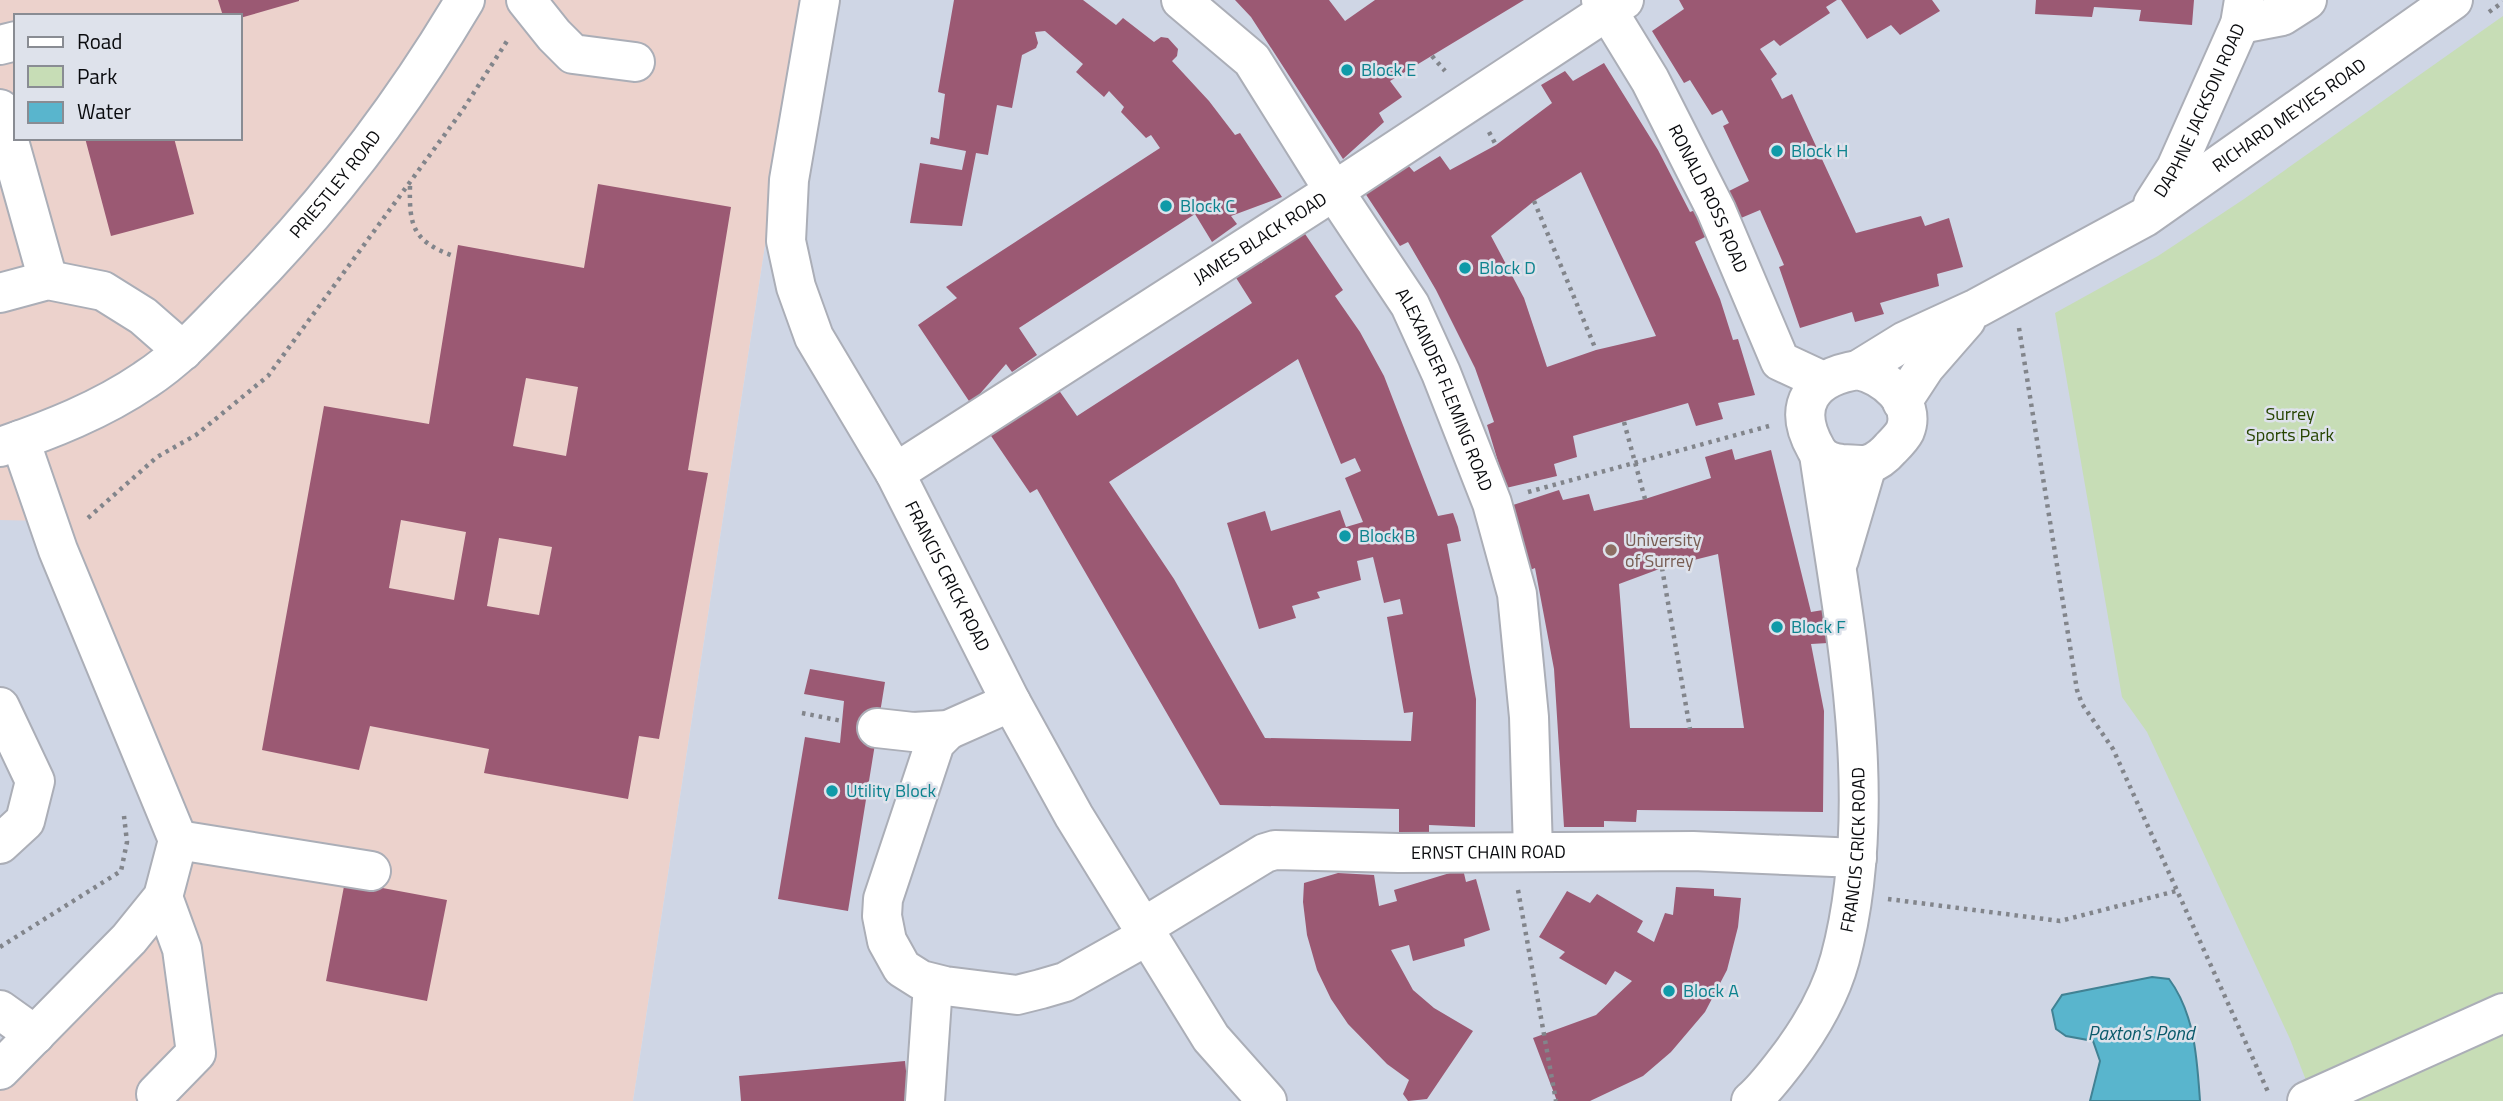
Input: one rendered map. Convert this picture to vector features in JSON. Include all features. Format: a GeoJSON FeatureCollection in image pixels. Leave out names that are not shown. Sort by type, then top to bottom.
{"type":"FeatureCollection","features":[{"type":"Feature","properties":{"kind":"street","name":"PRIESTLEY ROAD"},"geometry":{"type":"LineString","coordinates":[[10,443],[65,423],[112,399],[144,381],[183,351],[269,264],[318,207],[388,117],[465,0]]}},
{"type":"Feature","properties":{"kind":"street","name":"FRANCIS CRICK ROAD"},"geometry":{"type":"LineString","coordinates":[[820,0],[789,180],[786,241],[796,287],[814,337],[895,473],[1011,702],[1074,816],[1211,1038],[1267,1101]]}},
{"type":"Feature","properties":{"kind":"street","name":"ALEXANDER FLEMING ROAD"},"geometry":{"type":"LineString","coordinates":[[1181,0],[1252,60],[1410,305],[1441,373],[1492,503],[1517,594],[1529,717],[1522,851]]}},
{"type":"Feature","properties":{"kind":"street"},"geometry":{"type":"LineString","coordinates":[[2242,12],[2283,16],[2307,0]]}},
{"type":"Feature","properties":{"kind":"street","name":"RICHARD MEYJES ROAD"},"geometry":{"type":"LineString","coordinates":[[1858,370],[1905,341],[1977,308],[2145,217],[2453,0]]}},
{"type":"Feature","properties":{"kind":"street"},"geometry":{"type":"LineString","coordinates":[[529,2],[554,35],[573,54],[635,62]]}},
{"type":"Feature","properties":{"kind":"street","name":"JAMES BLACK ROAD"},"geometry":{"type":"LineString","coordinates":[[895,473],[1334,191],[1611,3]]}},
{"type":"Feature","properties":{"kind":"street","name":"RONALD ROSS ROAD"},"geometry":{"type":"LineString","coordinates":[[1611,3],[1716,210],[1780,361],[1823,381]]}},
{"type":"Feature","properties":{"kind":"street","name":"DAPHNE JACKSON ROAD"},"geometry":{"type":"LineString","coordinates":[[2145,217],[2176,168],[2242,12]]}},
{"type":"Feature","properties":{"kind":"street"},"geometry":{"type":"LineString","coordinates":[[0,109],[48,280]]}},
{"type":"Feature","properties":{"kind":"street"},"geometry":{"type":"LineString","coordinates":[[0,293],[48,280],[103,291],[143,316],[183,351]]}},
{"type":"Feature","properties":{"kind":"street","name":"RICHARD MEYJES ROAD"},"geometry":{"type":"LineString","coordinates":[[1902,402],[1924,367],[1977,308]]}},
{"type":"Feature","properties":{"kind":"street"},"geometry":{"type":"LineString","coordinates":[[1858,370],[1872,373],[1892,387],[1902,402],[1907,419],[1905,432],[1884,456],[1867,465],[1833,463],[1819,454],[1812,443],[1804,416],[1808,396],[1823,381],[1843,372],[1858,370]]}},
{"type":"Feature","properties":{"kind":"street"},"geometry":{"type":"LineString","coordinates":[[0,1070],[129,939],[163,897],[178,840],[58,550],[10,443]]}},
{"type":"Feature","properties":{"kind":"street","name":"FRANCIS CRICK ROAD"},"geometry":{"type":"LineString","coordinates":[[1751,1101],[1799,1044],[1815,1019],[1828,990],[1840,961],[1852,904],[1857,858],[1857,758],[1851,679],[1819,454]]}},
{"type":"Feature","properties":{"kind":"street","name":"FRANCIS CRICK ROAD"},"geometry":{"type":"LineString","coordinates":[[1836,571],[1867,465]]}},
{"type":"Feature","properties":{"kind":"street"},"geometry":{"type":"LineString","coordinates":[[877,728],[913,732],[948,730],[1011,702]]}},
{"type":"Feature","properties":{"kind":"street"},"geometry":{"type":"LineString","coordinates":[[0,707],[35,781],[25,821],[0,844]]}},
{"type":"Feature","properties":{"kind":"street"},"geometry":{"type":"LineString","coordinates":[[925,1101],[933,985],[902,968],[893,955],[884,930],[883,899],[936,743],[948,730]]}},
{"type":"Feature","properties":{"kind":"street"},"geometry":{"type":"LineString","coordinates":[[178,840],[371,871]]}},
{"type":"Feature","properties":{"kind":"street","name":"ERNST CHAIN ROAD"},"geometry":{"type":"LineString","coordinates":[[933,985],[1017,995],[1065,982],[1253,860],[1275,850],[1399,853],[1693,851],[1857,858]]}},
{"type":"Feature","properties":{"kind":"street"},"geometry":{"type":"LineString","coordinates":[[156,1094],[196,1053],[183,949],[163,897]]}},
{"type":"Feature","properties":{"kind":"street"},"geometry":{"type":"LineString","coordinates":[[0,1010],[35,1035]]}},
{"type":"Feature","properties":{"kind":"street"},"geometry":{"type":"LineString","coordinates":[[2306,1101],[2503,1013]]}},
{"type":"Feature","properties":{"kind":"path"},"geometry":{"type":"LineString","coordinates":[[86,520],[157,457],[195,435],[268,376],[462,111],[529,2]]}},
{"type":"Feature","properties":{"kind":"path"},"geometry":{"type":"LineString","coordinates":[[410,184],[411,214],[418,235],[426,244],[451,255]]}},
{"type":"Feature","properties":{"kind":"path"},"geometry":{"type":"LineString","coordinates":[[1534,201],[1596,350]]}},
{"type":"Feature","properties":{"kind":"path"},"geometry":{"type":"LineString","coordinates":[[2018,321],[2077,690],[2082,704],[2113,750],[2272,1101]]}},
{"type":"Feature","properties":{"kind":"path"},"geometry":{"type":"LineString","coordinates":[[1492,503],[1634,461],[1804,416]]}},
{"type":"Feature","properties":{"kind":"path"},"geometry":{"type":"LineString","coordinates":[[1624,422],[1645,499]]}},
{"type":"Feature","properties":{"kind":"path"},"geometry":{"type":"LineString","coordinates":[[1662,568],[1690,729]]}},
{"type":"Feature","properties":{"kind":"path"},"geometry":{"type":"LineString","coordinates":[[0,947],[121,870],[127,842],[124,813]]}},
{"type":"Feature","properties":{"kind":"path"},"geometry":{"type":"LineString","coordinates":[[1522,851],[1556,1101]]}},
{"type":"Feature","properties":{"kind":"path"},"geometry":{"type":"LineString","coordinates":[[1878,898],[2060,921],[2176,891]]}},
{"type":"Feature","properties":{"kind":"shaded area"},"geometry":{"type":"Polygon","coordinates":[[[0,0],[803,0],[633,1101],[0,1101],[0,0]]]}},
{"type":"Feature","properties":{"kind":"shaded area","name":"University of Surrey"},"geometry":{"type":"Polygon","coordinates":[[[803,0],[2503,0],[2503,1101],[633,1101],[803,0]]]}},
{"type":"Feature","properties":{"kind":"shaded area"},"geometry":{"type":"Polygon","coordinates":[[[0,520],[47,521],[178,840],[163,897],[0,1057],[0,520]]]}},
{"type":"Feature","properties":{"kind":"green space","name":"Surrey Sports Park"},"geometry":{"type":"Polygon","coordinates":[[[2503,16],[2503,1101],[2314,1101],[2290,1039],[2147,732],[2122,697],[2055,313],[2158,256],[2244,199],[2503,16]]]}},
{"type":"Feature","properties":{"kind":"water","name":"Paxton's Pond"},"geometry":{"type":"Polygon","coordinates":[[[2152,977],[2169,979],[2184,1007],[2193,1037],[2200,1101],[2090,1101],[2100,1061],[2093,1041],[2066,1036],[2056,1029],[2052,1010],[2062,995],[2152,977]]]}},
{"type":"Feature","properties":{"kind":"building"},"geometry":{"type":"Polygon","coordinates":[[[218,0],[299,0],[242,17],[242,14],[222,14],[218,0]]]}},
{"type":"Feature","properties":{"kind":"building","name":"Block C"},"geometry":{"type":"Polygon","coordinates":[[[954,0],[1083,0],[1116,25],[1123,18],[1154,42],[1161,37],[1168,38],[1178,49],[1177,56],[1172,61],[1209,101],[1235,135],[1240,133],[1282,197],[1231,216],[1237,224],[1212,242],[1195,214],[1019,328],[1037,355],[1012,372],[1006,364],[971,404],[918,325],[957,298],[946,287],[1160,148],[1151,135],[1146,138],[1121,112],[1124,107],[1109,91],[1104,97],[1076,72],[1083,64],[1045,31],[1035,32],[1038,43],[1036,48],[1022,55],[1012,108],[997,105],[988,155],[976,153],[962,226],[910,223],[920,163],[962,170],[966,151],[930,144],[931,137],[939,139],[945,94],[938,92],[954,0]]]}},
{"type":"Feature","properties":{"kind":"building","name":"Block E"},"geometry":{"type":"Polygon","coordinates":[[[1235,0],[1329,0],[1345,21],[1375,0],[1524,0],[1390,81],[1402,97],[1379,113],[1384,122],[1343,159],[1251,17],[1235,0]]]}},
{"type":"Feature","properties":{"kind":"building","name":"Block H"},"geometry":{"type":"Polygon","coordinates":[[[1679,0],[1837,0],[1826,7],[1830,13],[1780,46],[1774,40],[1760,49],[1777,74],[1771,79],[1782,99],[1792,94],[1856,233],[1921,216],[1925,226],[1949,218],[1963,267],[1937,274],[1939,286],[1880,303],[1884,314],[1855,322],[1852,312],[1800,328],[1779,267],[1784,265],[1760,210],[1741,218],[1729,191],[1749,181],[1723,126],[1729,123],[1722,110],[1712,115],[1690,80],[1684,83],[1652,31],[1684,9],[1679,0]]]}},
{"type":"Feature","properties":{"kind":"building"},"geometry":{"type":"Polygon","coordinates":[[[1841,0],[1932,0],[1940,11],[1900,35],[1891,25],[1867,39],[1841,0]]]}},
{"type":"Feature","properties":{"kind":"building"},"geometry":{"type":"Polygon","coordinates":[[[2036,0],[2194,0],[2192,25],[2139,21],[2141,10],[2094,7],[2092,17],[2035,14],[2036,0]]]}},
{"type":"Feature","properties":{"kind":"building","name":"Block D"},"geometry":{"type":"Polygon","coordinates":[[[1604,63],[1658,150],[1690,212],[1701,208],[1713,233],[1695,242],[1720,299],[1733,340],[1738,339],[1755,395],[1718,403],[1723,419],[1696,426],[1688,403],[1573,436],[1577,457],[1554,464],[1557,476],[1506,488],[1487,425],[1494,422],[1475,368],[1436,290],[1408,242],[1400,246],[1359,184],[1406,163],[1414,172],[1440,156],[1450,170],[1496,145],[1552,103],[1541,85],[1565,71],[1573,81],[1604,63]],[[1581,172],[1534,201],[1491,236],[1524,298],[1547,367],[1596,350],[1656,336],[1581,172]]]}},
{"type":"Feature","properties":{"kind":"building"},"geometry":{"type":"Polygon","coordinates":[[[86,140],[175,140],[194,214],[111,236],[86,140]]]}},
{"type":"Feature","properties":{"kind":"building"},"geometry":{"type":"Polygon","coordinates":[[[598,184],[731,207],[688,470],[708,473],[659,739],[639,736],[628,799],[484,773],[489,749],[370,726],[359,770],[262,750],[324,406],[429,424],[458,245],[584,268],[598,184]],[[526,378],[513,446],[566,456],[578,387],[526,378]],[[401,520],[389,588],[454,600],[466,532],[401,520]],[[499,538],[487,606],[539,615],[552,547],[499,538]]]}},
{"type":"Feature","properties":{"kind":"building","name":"Block B"},"geometry":{"type":"Polygon","coordinates":[[[1299,225],[1343,290],[1335,296],[1360,332],[1384,376],[1438,516],[1453,513],[1461,541],[1447,544],[1476,699],[1475,827],[1429,825],[1429,837],[1399,838],[1399,809],[1220,805],[1037,489],[1030,493],[985,427],[1027,412],[1058,389],[1077,416],[1252,303],[1233,273],[1257,257],[1261,263],[1299,225]],[[1298,359],[1109,482],[1174,579],[1265,738],[1411,741],[1413,712],[1404,713],[1387,617],[1403,614],[1400,599],[1384,603],[1373,557],[1357,561],[1361,580],[1317,592],[1320,598],[1292,606],[1296,618],[1259,629],[1227,523],[1265,511],[1271,531],[1340,510],[1346,527],[1363,522],[1345,478],[1361,471],[1355,458],[1341,464],[1298,359]]]}},
{"type":"Feature","properties":{"kind":"building","name":"Block F"},"geometry":{"type":"Polygon","coordinates":[[[1732,449],[1735,460],[1771,450],[1811,612],[1823,610],[1828,643],[1811,644],[1824,711],[1823,812],[1637,810],[1636,822],[1604,821],[1604,827],[1564,827],[1554,669],[1535,568],[1530,570],[1510,506],[1559,490],[1563,500],[1589,494],[1594,511],[1645,499],[1711,478],[1705,457],[1732,449]],[[1718,554],[1662,568],[1619,584],[1630,728],[1744,728],[1718,554]]]}},
{"type":"Feature","properties":{"kind":"building","name":"Utility Block"},"geometry":{"type":"Polygon","coordinates":[[[810,669],[885,682],[848,911],[778,899],[805,737],[840,743],[844,701],[804,694],[810,669]]]}},
{"type":"Feature","properties":{"kind":"building"},"geometry":{"type":"Polygon","coordinates":[[[1463,869],[1466,882],[1476,879],[1490,930],[1464,939],[1465,946],[1413,961],[1409,945],[1391,950],[1413,990],[1434,1008],[1473,1031],[1427,1099],[1408,1101],[1403,1094],[1409,1080],[1387,1064],[1348,1024],[1331,999],[1317,970],[1307,935],[1304,883],[1338,873],[1374,875],[1379,906],[1397,901],[1394,890],[1463,869]]]}},
{"type":"Feature","properties":{"kind":"building"},"geometry":{"type":"Polygon","coordinates":[[[345,881],[447,900],[427,1001],[326,981],[345,881]]]}},
{"type":"Feature","properties":{"kind":"building","name":"Block A"},"geometry":{"type":"Polygon","coordinates":[[[1676,887],[1714,889],[1714,896],[1741,898],[1738,927],[1727,970],[1705,1012],[1671,1052],[1643,1076],[1590,1101],[1557,1101],[1533,1038],[1596,1015],[1632,981],[1615,971],[1606,985],[1559,958],[1565,952],[1539,937],[1567,891],[1590,903],[1597,894],[1643,921],[1637,932],[1654,942],[1665,913],[1673,915],[1676,887]]]}},
{"type":"Feature","properties":{"kind":"building"},"geometry":{"type":"Polygon","coordinates":[[[905,1061],[909,1101],[741,1101],[739,1076],[905,1061]]]}},
{"type":"Feature","properties":{"kind":"place","name":"Block E"},"geometry":{"type":"Point","coordinates":[1347,70]}},
{"type":"Feature","properties":{"kind":"place","name":"Block H"},"geometry":{"type":"Point","coordinates":[1777,151]}},
{"type":"Feature","properties":{"kind":"place","name":"Block C"},"geometry":{"type":"Point","coordinates":[1166,206]}},
{"type":"Feature","properties":{"kind":"place","name":"Block D"},"geometry":{"type":"Point","coordinates":[1465,268]}},
{"type":"Feature","properties":{"kind":"place","name":"Block B"},"geometry":{"type":"Point","coordinates":[1345,536]}},
{"type":"Feature","properties":{"kind":"place","name":"University of Surrey"},"geometry":{"type":"Point","coordinates":[1611,550]}},
{"type":"Feature","properties":{"kind":"place","name":"Block F"},"geometry":{"type":"Point","coordinates":[1777,627]}},
{"type":"Feature","properties":{"kind":"place","name":"Utility Block"},"geometry":{"type":"Point","coordinates":[832,791]}},
{"type":"Feature","properties":{"kind":"place","name":"Block A"},"geometry":{"type":"Point","coordinates":[1669,991]}}]}
